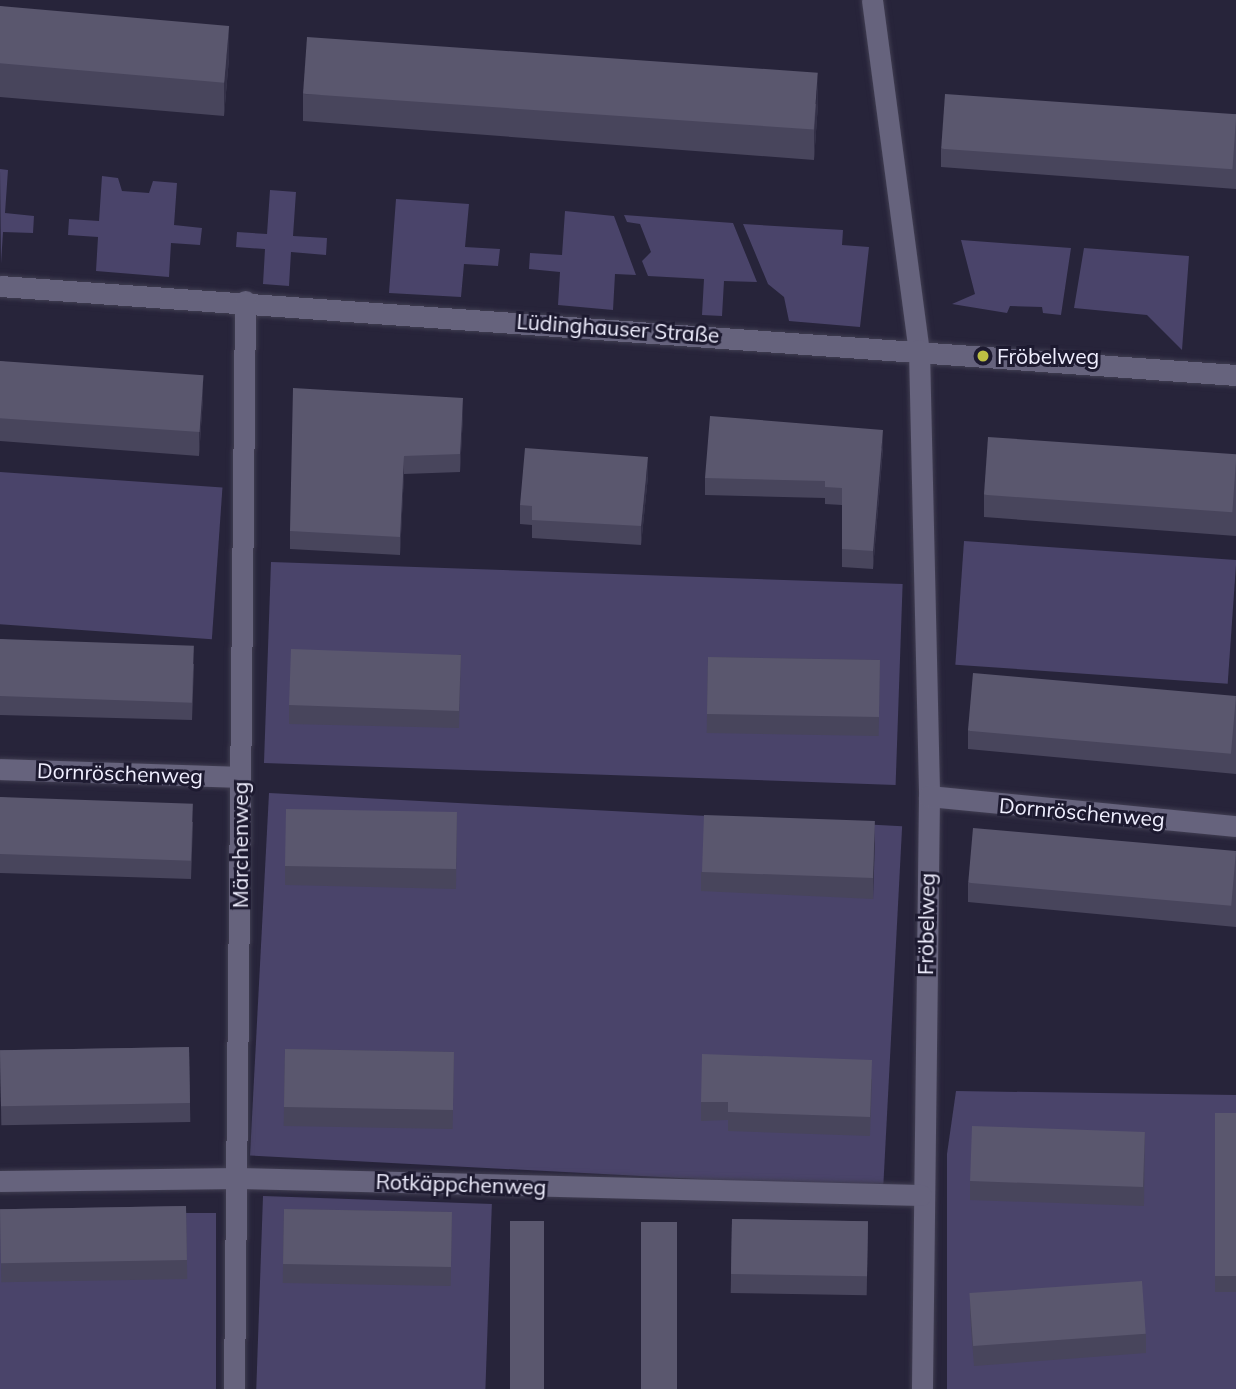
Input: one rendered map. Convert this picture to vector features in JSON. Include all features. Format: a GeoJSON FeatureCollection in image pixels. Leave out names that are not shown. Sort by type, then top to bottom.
{"type":"FeatureCollection","features":[{"type":"Feature","properties":{"kind":"street","name":"Fröbelweg"},"geometry":{"type":"LineString","coordinates":[[872,0],[919,350],[929,796],[921,1195],[922,1389]]}},
{"type":"Feature","properties":{"kind":"street","name":"Lüdinghauser Straße"},"geometry":{"type":"LineString","coordinates":[[0,286],[246,300],[1236,375]]}},
{"type":"Feature","properties":{"kind":"street","name":"Märchenweg"},"geometry":{"type":"LineString","coordinates":[[234,1389],[239,1178],[240,777],[246,300]]}},
{"type":"Feature","properties":{"kind":"street","name":"Dornröschenweg"},"geometry":{"type":"LineString","coordinates":[[0,769],[240,777]]}},
{"type":"Feature","properties":{"kind":"street","name":"Dornröschenweg"},"geometry":{"type":"LineString","coordinates":[[929,796],[1236,825]]}},
{"type":"Feature","properties":{"kind":"street","name":"Rotkäppchenweg"},"geometry":{"type":"LineString","coordinates":[[0,1181],[239,1178],[921,1195]]}},
{"type":"Feature","properties":{"kind":"shaded area"},"geometry":{"type":"Polygon","coordinates":[[[0,169],[8,170],[5,213],[34,216],[33,233],[3,232],[1,264],[0,169]]]}},
{"type":"Feature","properties":{"kind":"shaded area"},"geometry":{"type":"Polygon","coordinates":[[[102,176],[118,178],[122,191],[149,193],[153,181],[177,183],[174,225],[202,228],[200,245],[171,243],[169,277],[96,271],[98,237],[68,235],[69,219],[99,221],[102,176]]]}},
{"type":"Feature","properties":{"kind":"shaded area"},"geometry":{"type":"Polygon","coordinates":[[[270,190],[296,192],[293,236],[327,238],[326,255],[291,252],[289,286],[263,284],[265,249],[236,247],[237,232],[267,234],[270,190]]]}},
{"type":"Feature","properties":{"kind":"shaded area"},"geometry":{"type":"Polygon","coordinates":[[[396,199],[469,204],[465,247],[500,249],[498,266],[464,264],[461,297],[389,293],[396,199]]]}},
{"type":"Feature","properties":{"kind":"shaded area"},"geometry":{"type":"Polygon","coordinates":[[[565,211],[614,216],[636,275],[615,274],[613,310],[558,305],[560,272],[529,269],[530,253],[562,255],[565,211]]]}},
{"type":"Feature","properties":{"kind":"shaded area"},"geometry":{"type":"Polygon","coordinates":[[[624,215],[733,223],[757,282],[724,281],[722,316],[702,315],[704,279],[648,276],[642,261],[651,252],[640,224],[627,222],[624,215]]]}},
{"type":"Feature","properties":{"kind":"shaded area"},"geometry":{"type":"Polygon","coordinates":[[[743,224],[843,230],[842,245],[869,247],[860,327],[789,321],[784,297],[768,284],[743,224]]]}},
{"type":"Feature","properties":{"kind":"shaded area"},"geometry":{"type":"Polygon","coordinates":[[[961,240],[1071,248],[1061,315],[1043,313],[1042,307],[1010,306],[1007,313],[952,304],[975,294],[961,240]]]}},
{"type":"Feature","properties":{"kind":"shaded area"},"geometry":{"type":"Polygon","coordinates":[[[1084,248],[1189,256],[1182,350],[1147,315],[1074,308],[1084,248]]]}},
{"type":"Feature","properties":{"kind":"shaded area"},"geometry":{"type":"Polygon","coordinates":[[[0,472],[222,488],[212,639],[0,624],[0,472]]]}},
{"type":"Feature","properties":{"kind":"shaded area"},"geometry":{"type":"Polygon","coordinates":[[[964,541],[1236,560],[1228,684],[955,665],[964,541]]]}},
{"type":"Feature","properties":{"kind":"shaded area"},"geometry":{"type":"Polygon","coordinates":[[[271,562],[903,584],[896,785],[264,763],[271,562]]]}},
{"type":"Feature","properties":{"kind":"shaded area"},"geometry":{"type":"Polygon","coordinates":[[[269,793],[902,826],[883,1189],[250,1156],[269,793]]]}},
{"type":"Feature","properties":{"kind":"shaded area"},"geometry":{"type":"Polygon","coordinates":[[[956,1091],[1236,1095],[1236,1389],[947,1389],[947,1154],[956,1091]]]}},
{"type":"Feature","properties":{"kind":"shaded area"},"geometry":{"type":"Polygon","coordinates":[[[263,1196],[492,1204],[485,1389],[256,1389],[263,1196]]]}},
{"type":"Feature","properties":{"kind":"shaded area"},"geometry":{"type":"Polygon","coordinates":[[[0,1213],[216,1213],[216,1389],[0,1389],[0,1213]]]}},
{"type":"Feature","properties":{"kind":"building"},"geometry":{"type":"Polygon","coordinates":[[[0,6],[229,26],[224,83],[0,63],[0,6]]]}},
{"type":"Feature","properties":{"kind":"building"},"geometry":{"type":"Polygon","coordinates":[[[307,37],[818,73],[814,130],[303,94],[307,37]]]}},
{"type":"Feature","properties":{"kind":"building"},"geometry":{"type":"Polygon","coordinates":[[[945,94],[1236,114],[1232,169],[941,149],[945,94]]]}},
{"type":"Feature","properties":{"kind":"building"},"geometry":{"type":"Polygon","coordinates":[[[0,361],[204,375],[200,432],[0,418],[0,361]]]}},
{"type":"Feature","properties":{"kind":"building"},"geometry":{"type":"Polygon","coordinates":[[[293,388],[463,398],[460,454],[404,456],[400,537],[290,531],[293,388]]]}},
{"type":"Feature","properties":{"kind":"building"},"geometry":{"type":"Polygon","coordinates":[[[710,416],[883,430],[873,551],[842,549],[842,488],[825,487],[825,481],[705,478],[710,416]]]}},
{"type":"Feature","properties":{"kind":"building"},"geometry":{"type":"Polygon","coordinates":[[[988,437],[1236,454],[1232,512],[984,495],[988,437]]]}},
{"type":"Feature","properties":{"kind":"building"},"geometry":{"type":"Polygon","coordinates":[[[525,448],[648,457],[641,526],[532,520],[532,506],[520,505],[525,448]]]}},
{"type":"Feature","properties":{"kind":"building"},"geometry":{"type":"Polygon","coordinates":[[[0,639],[194,646],[192,703],[0,696],[0,639]]]}},
{"type":"Feature","properties":{"kind":"building"},"geometry":{"type":"Polygon","coordinates":[[[291,649],[461,655],[459,711],[289,705],[291,649]]]}},
{"type":"Feature","properties":{"kind":"building"},"geometry":{"type":"Polygon","coordinates":[[[708,657],[880,660],[879,717],[707,714],[708,657]]]}},
{"type":"Feature","properties":{"kind":"building"},"geometry":{"type":"Polygon","coordinates":[[[973,673],[1236,696],[1231,754],[968,731],[973,673]]]}},
{"type":"Feature","properties":{"kind":"building"},"geometry":{"type":"Polygon","coordinates":[[[0,797],[193,804],[191,861],[0,854],[0,797]]]}},
{"type":"Feature","properties":{"kind":"building"},"geometry":{"type":"Polygon","coordinates":[[[286,809],[457,812],[456,869],[285,866],[286,809]]]}},
{"type":"Feature","properties":{"kind":"building"},"geometry":{"type":"Polygon","coordinates":[[[704,815],[875,821],[873,878],[702,872],[704,815]]]}},
{"type":"Feature","properties":{"kind":"building"},"geometry":{"type":"Polygon","coordinates":[[[973,828],[1236,851],[1231,906],[968,883],[973,828]]]}},
{"type":"Feature","properties":{"kind":"building"},"geometry":{"type":"Polygon","coordinates":[[[189,1047],[190,1103],[1,1106],[0,1050],[189,1047]]]}},
{"type":"Feature","properties":{"kind":"building"},"geometry":{"type":"Polygon","coordinates":[[[285,1049],[454,1052],[453,1110],[284,1107],[285,1049]]]}},
{"type":"Feature","properties":{"kind":"building"},"geometry":{"type":"Polygon","coordinates":[[[702,1054],[872,1060],[870,1117],[728,1112],[728,1102],[701,1102],[702,1054]]]}},
{"type":"Feature","properties":{"kind":"building"},"geometry":{"type":"Polygon","coordinates":[[[1215,1113],[1236,1113],[1236,1276],[1215,1276],[1215,1113]]]}},
{"type":"Feature","properties":{"kind":"building"},"geometry":{"type":"Polygon","coordinates":[[[972,1126],[1145,1132],[1143,1187],[970,1181],[972,1126]]]}},
{"type":"Feature","properties":{"kind":"building"},"geometry":{"type":"Polygon","coordinates":[[[186,1206],[187,1260],[1,1263],[0,1209],[186,1206]]]}},
{"type":"Feature","properties":{"kind":"building"},"geometry":{"type":"Polygon","coordinates":[[[284,1209],[452,1212],[451,1267],[283,1264],[284,1209]]]}},
{"type":"Feature","properties":{"kind":"building"},"geometry":{"type":"Polygon","coordinates":[[[732,1219],[868,1221],[867,1276],[731,1274],[732,1219]]]}},
{"type":"Feature","properties":{"kind":"building"},"geometry":{"type":"Polygon","coordinates":[[[510,1221],[544,1221],[544,1389],[510,1389],[510,1221]]]}},
{"type":"Feature","properties":{"kind":"building"},"geometry":{"type":"Polygon","coordinates":[[[641,1222],[677,1222],[677,1389],[641,1389],[641,1222]]]}},
{"type":"Feature","properties":{"kind":"building"},"geometry":{"type":"Polygon","coordinates":[[[1142,1281],[1146,1334],[973,1346],[969,1293],[1142,1281]]]}},
{"type":"Feature","properties":{"kind":"place","name":"Fröbelweg"},"geometry":{"type":"Point","coordinates":[983,356]}}]}
